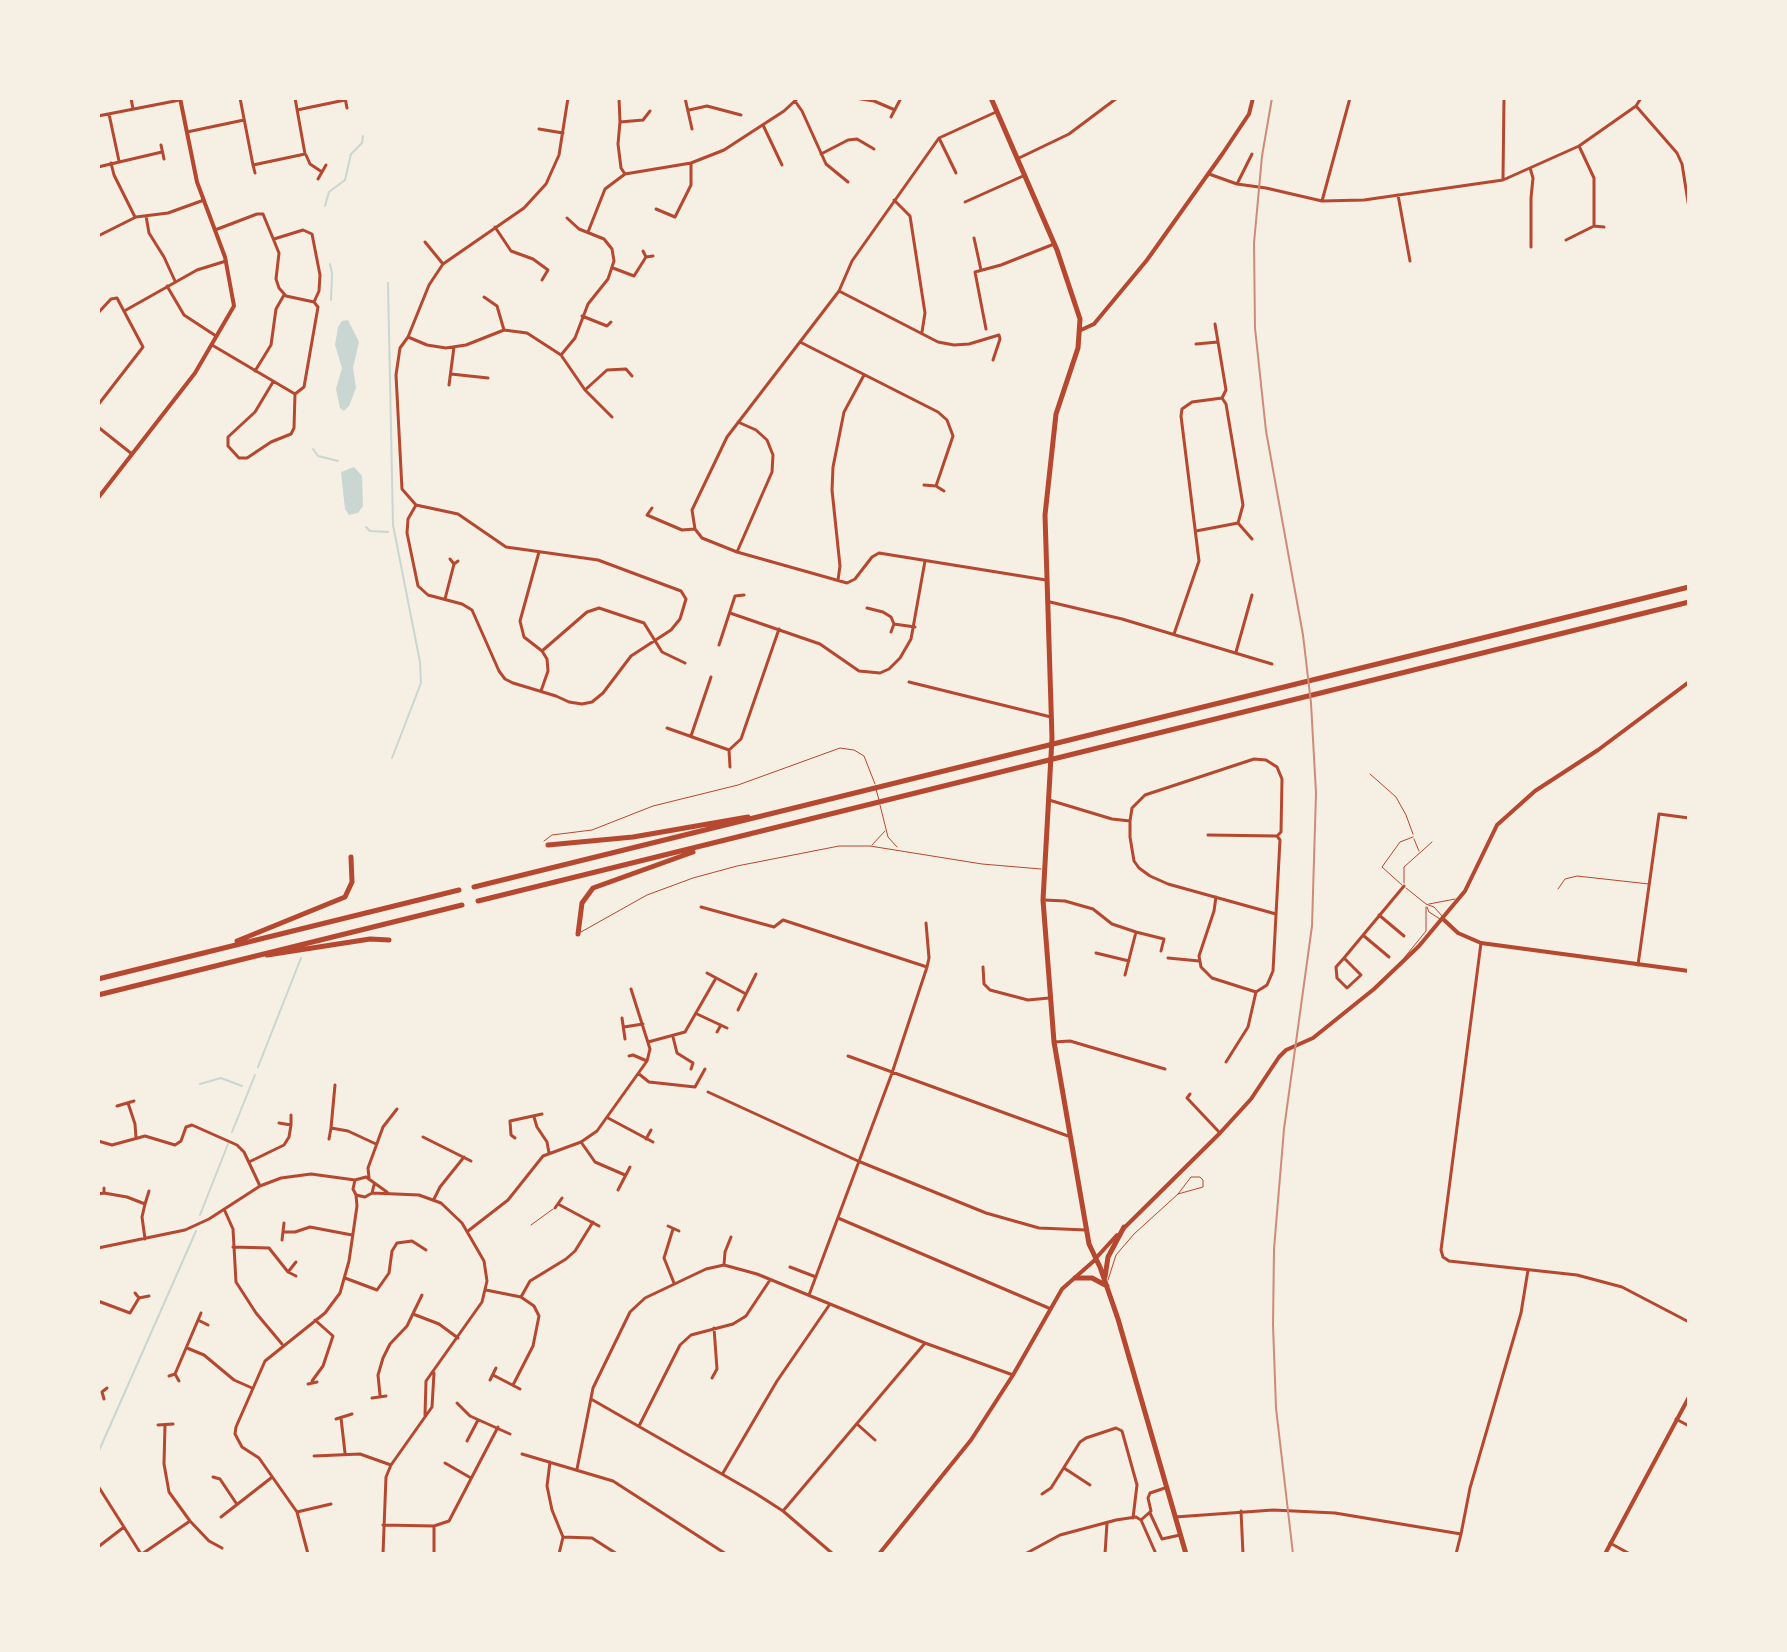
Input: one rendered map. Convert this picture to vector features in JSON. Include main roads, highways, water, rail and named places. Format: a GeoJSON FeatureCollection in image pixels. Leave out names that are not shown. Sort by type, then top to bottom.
{"type":"FeatureCollection","features":[{"type":"Feature","properties":{"kind":"main road"},"geometry":{"type":"LineString","coordinates":[[991,98],[1054,244],[1078,308],[1081,330],[1078,348],[1061,393],[1052,435],[1045,515],[1052,720],[1043,900],[1054,1042],[1086,1230],[1108,1286],[1186,1554]]}},
{"type":"Feature","properties":{"kind":"main road"},"geometry":{"type":"LineString","coordinates":[[474,887],[1689,587]]}},
{"type":"Feature","properties":{"kind":"main road"},"geometry":{"type":"LineString","coordinates":[[478,901],[1689,602]]}},
{"type":"Feature","properties":{"kind":"main road"},"geometry":{"type":"LineString","coordinates":[[546,843],[633,837],[779,812]]}},
{"type":"Feature","properties":{"kind":"main road"},"geometry":{"type":"LineString","coordinates":[[578,934],[582,903],[593,888],[717,843]]}},
{"type":"Feature","properties":{"kind":"main road"},"geometry":{"type":"LineString","coordinates":[[221,948],[345,897],[352,882],[351,857]]}},
{"type":"Feature","properties":{"kind":"main road"},"geometry":{"type":"LineString","coordinates":[[98,979],[459,890]]}},
{"type":"Feature","properties":{"kind":"main road"},"geometry":{"type":"LineString","coordinates":[[98,995],[462,905]]}},
{"type":"Feature","properties":{"kind":"main road"},"geometry":{"type":"LineString","coordinates":[[241,959],[370,939],[389,940]]}},
{"type":"Feature","properties":{"kind":"main road"},"geometry":{"type":"LineString","coordinates":[[1104,1278],[1108,1257],[1124,1227]]}},
{"type":"Feature","properties":{"kind":"main road"},"geometry":{"type":"LineString","coordinates":[[1075,1278],[1092,1278],[1108,1286]]}},
{"type":"Feature","properties":{"kind":"waterway"},"geometry":{"type":"LineString","coordinates":[[325,206],[329,192],[345,180],[351,154],[362,143],[363,136]]}},
{"type":"Feature","properties":{"kind":"waterway"},"geometry":{"type":"LineString","coordinates":[[330,264],[331,300]]}},
{"type":"Feature","properties":{"kind":"waterway"},"geometry":{"type":"LineString","coordinates":[[388,283],[393,525],[420,662],[421,683],[392,758]]}},
{"type":"Feature","properties":{"kind":"waterway"},"geometry":{"type":"LineString","coordinates":[[313,449],[318,456],[338,461]]}},
{"type":"Feature","properties":{"kind":"waterway"},"geometry":{"type":"LineString","coordinates":[[366,527],[370,531],[388,532]]}},
{"type":"Feature","properties":{"kind":"waterway"},"geometry":{"type":"LineString","coordinates":[[258,1067],[301,958]]}},
{"type":"Feature","properties":{"kind":"waterway"},"geometry":{"type":"LineString","coordinates":[[232,1132],[255,1075]]}},
{"type":"Feature","properties":{"kind":"waterway"},"geometry":{"type":"LineString","coordinates":[[200,1084],[221,1078],[242,1086]]}},
{"type":"Feature","properties":{"kind":"waterway"},"geometry":{"type":"LineString","coordinates":[[200,1215],[228,1144]]}},
{"type":"Feature","properties":{"kind":"waterway"},"geometry":{"type":"LineString","coordinates":[[98,1453],[196,1231]]}},
{"type":"Feature","properties":{"kind":"railway"},"geometry":{"type":"LineString","coordinates":[[1272,98],[1262,156],[1254,243],[1255,328],[1266,431],[1303,635],[1316,793],[1312,926],[1284,1129],[1274,1249],[1276,1408],[1293,1554]]}}]}
